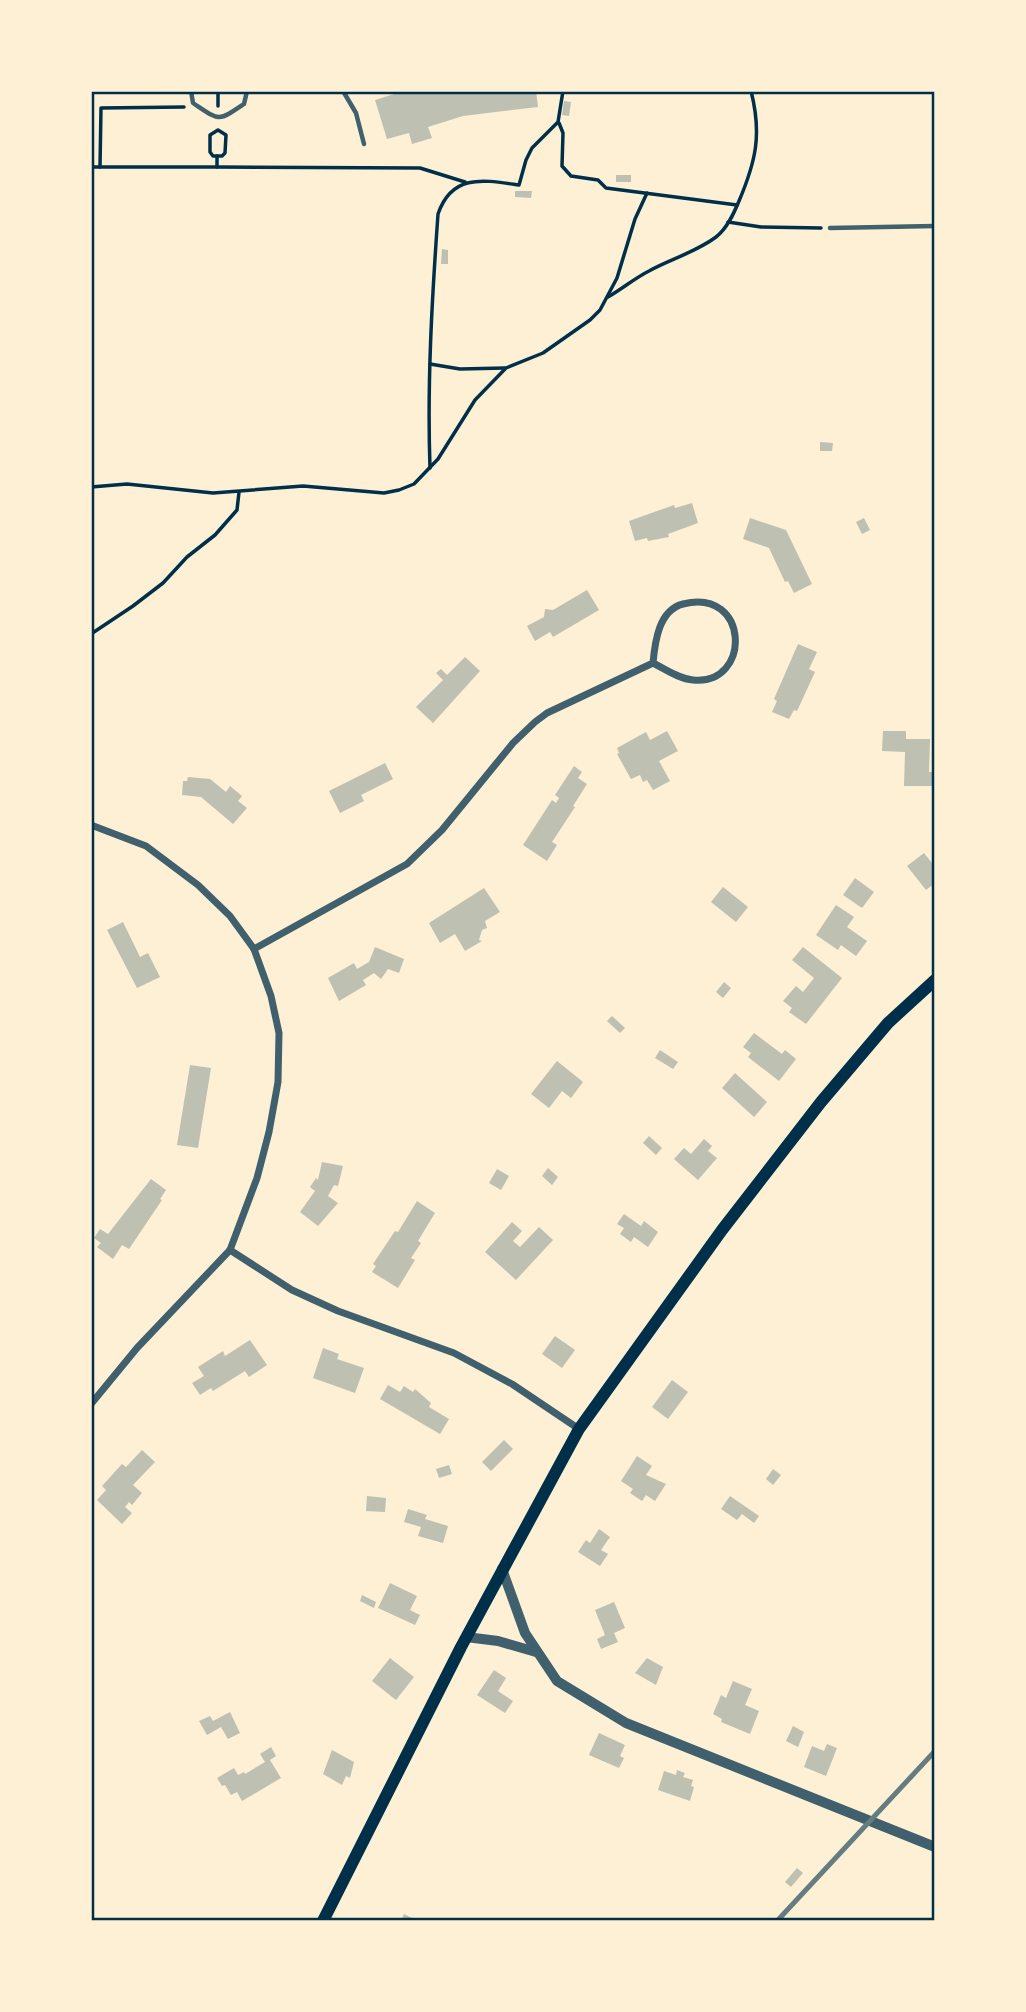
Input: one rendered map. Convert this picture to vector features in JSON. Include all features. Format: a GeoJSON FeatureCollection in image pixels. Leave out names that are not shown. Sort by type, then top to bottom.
{"type":"FeatureCollection","features":[{"type":"Feature","properties":{"kind":"main road"},"geometry":{"type":"LineString","coordinates":[[323,1921],[466,1637],[579,1429],[722,1230],[821,1102],[888,1023],[935,980]]}},
{"type":"Feature","properties":{"kind":"street"},"geometry":{"type":"LineString","coordinates":[[698,601],[716,605],[733,624],[733,653],[725,670],[716,676],[694,681],[653,663],[654,647],[661,625],[670,610],[676,606],[698,601]]}},
{"type":"Feature","properties":{"kind":"street"},"geometry":{"type":"LineString","coordinates":[[254,949],[407,864],[442,830],[513,743],[534,722],[569,702],[653,663]]}},
{"type":"Feature","properties":{"kind":"street"},"geometry":{"type":"LineString","coordinates":[[91,825],[146,846],[166,859],[230,916],[254,949],[271,996],[279,1033],[278,1082],[269,1132],[257,1178],[230,1250],[137,1348],[91,1405]]}},
{"type":"Feature","properties":{"kind":"street"},"geometry":{"type":"LineString","coordinates":[[230,1250],[292,1290],[315,1301],[454,1353],[512,1384],[579,1429]]}},
{"type":"Feature","properties":{"kind":"street"},"geometry":{"type":"LineString","coordinates":[[502,1569],[525,1633],[557,1681],[626,1723],[935,1847]]}},
{"type":"Feature","properties":{"kind":"street"},"geometry":{"type":"LineString","coordinates":[[466,1637],[498,1641],[536,1652]]}},
{"type":"Feature","properties":{"kind":"lane"},"geometry":{"type":"LineString","coordinates":[[191,91],[193,103],[215,118],[222,119],[244,104],[247,91]]}},
{"type":"Feature","properties":{"kind":"lane"},"geometry":{"type":"LineString","coordinates":[[343,91],[356,113],[364,144]]}},
{"type":"Feature","properties":{"kind":"lane"},"geometry":{"type":"LineString","coordinates":[[831,228],[935,226]]}},
{"type":"Feature","properties":{"kind":"path"},"geometry":{"type":"LineString","coordinates":[[563,91],[558,122],[563,133],[561,159],[565,171],[571,176],[598,180],[607,188],[737,205]]}},
{"type":"Feature","properties":{"kind":"path"},"geometry":{"type":"LineString","coordinates":[[607,299],[647,272],[701,247],[719,235],[729,222],[752,168],[756,150],[756,120],[751,91]]}},
{"type":"Feature","properties":{"kind":"path"},"geometry":{"type":"LineString","coordinates":[[100,167],[98,134],[101,108],[197,106]]}},
{"type":"Feature","properties":{"kind":"path"},"geometry":{"type":"LineString","coordinates":[[430,468],[430,364],[438,214],[453,190],[465,183],[486,180],[519,185],[532,148],[558,122]]}},
{"type":"Feature","properties":{"kind":"path"},"geometry":{"type":"LineString","coordinates":[[218,130],[226,135],[225,153],[217,156],[210,152],[210,135],[218,130]]}},
{"type":"Feature","properties":{"kind":"path"},"geometry":{"type":"LineString","coordinates":[[217,156],[217,167]]}},
{"type":"Feature","properties":{"kind":"path"},"geometry":{"type":"LineString","coordinates":[[91,167],[420,168],[465,183]]}},
{"type":"Feature","properties":{"kind":"path"},"geometry":{"type":"LineString","coordinates":[[430,364],[460,369],[506,368],[543,353],[590,320],[607,299],[617,278],[635,219],[647,193]]}},
{"type":"Feature","properties":{"kind":"path"},"geometry":{"type":"LineString","coordinates":[[729,222],[761,227],[831,228]]}},
{"type":"Feature","properties":{"kind":"path"},"geometry":{"type":"LineString","coordinates":[[91,487],[127,484],[213,493],[303,486],[384,494],[414,484],[430,468],[475,400],[506,368]]}},
{"type":"Feature","properties":{"kind":"path"},"geometry":{"type":"LineString","coordinates":[[91,634],[163,583],[187,557],[215,535],[237,510],[239,492]]}},
{"type":"Feature","properties":{"kind":"building"},"geometry":{"type":"Polygon","coordinates":[[[404,91],[536,91],[538,107],[463,116],[428,127],[432,138],[412,144],[409,133],[387,139],[375,100],[404,91]]]}},
{"type":"Feature","properties":{"kind":"building"},"geometry":{"type":"Polygon","coordinates":[[[564,101],[571,102],[569,116],[562,115],[564,101]]]}},
{"type":"Feature","properties":{"kind":"building"},"geometry":{"type":"Polygon","coordinates":[[[616,175],[631,175],[631,182],[616,182],[616,175]]]}},
{"type":"Feature","properties":{"kind":"building"},"geometry":{"type":"Polygon","coordinates":[[[515,191],[532,191],[531,198],[515,197],[515,191]]]}},
{"type":"Feature","properties":{"kind":"building"},"geometry":{"type":"Polygon","coordinates":[[[442,249],[448,250],[448,264],[441,264],[442,249]]]}},
{"type":"Feature","properties":{"kind":"building"},"geometry":{"type":"Polygon","coordinates":[[[820,442],[833,443],[832,451],[820,451],[820,442]]]}},
{"type":"Feature","properties":{"kind":"building"},"geometry":{"type":"Polygon","coordinates":[[[692,503],[698,523],[668,534],[669,537],[635,541],[629,521],[674,505],[675,508],[692,503]]]}},
{"type":"Feature","properties":{"kind":"building"},"geometry":{"type":"Polygon","coordinates":[[[750,518],[786,530],[812,584],[794,593],[788,581],[785,582],[769,548],[743,539],[750,518]]]}},
{"type":"Feature","properties":{"kind":"building"},"geometry":{"type":"Polygon","coordinates":[[[864,518],[870,530],[862,534],[856,522],[864,518]]]}},
{"type":"Feature","properties":{"kind":"building"},"geometry":{"type":"Polygon","coordinates":[[[587,590],[599,610],[553,637],[550,632],[535,641],[527,626],[544,617],[545,609],[553,610],[587,590]]]}},
{"type":"Feature","properties":{"kind":"building"},"geometry":{"type":"Polygon","coordinates":[[[798,644],[817,652],[809,669],[815,672],[797,711],[794,710],[789,719],[772,712],[777,701],[774,699],[798,644]]]}},
{"type":"Feature","properties":{"kind":"building"},"geometry":{"type":"Polygon","coordinates":[[[465,657],[480,671],[433,723],[416,707],[443,680],[436,673],[441,669],[447,675],[465,657]]]}},
{"type":"Feature","properties":{"kind":"building"},"geometry":{"type":"Polygon","coordinates":[[[667,731],[678,751],[659,761],[670,781],[653,790],[647,780],[643,782],[640,775],[631,779],[617,754],[617,748],[646,732],[650,740],[667,731]]]}},
{"type":"Feature","properties":{"kind":"building"},"geometry":{"type":"Polygon","coordinates":[[[883,731],[906,731],[906,739],[930,739],[929,772],[935,772],[935,786],[904,786],[905,752],[882,751],[883,731]]]}},
{"type":"Feature","properties":{"kind":"building"},"geometry":{"type":"Polygon","coordinates":[[[385,763],[393,779],[361,795],[364,801],[340,813],[329,791],[385,763]]]}},
{"type":"Feature","properties":{"kind":"building"},"geometry":{"type":"Polygon","coordinates":[[[574,766],[582,772],[578,778],[587,784],[552,842],[557,845],[547,861],[523,845],[552,800],[556,803],[559,798],[555,795],[574,766]]]}},
{"type":"Feature","properties":{"kind":"building"},"geometry":{"type":"Polygon","coordinates":[[[188,777],[210,779],[226,792],[230,786],[242,796],[238,801],[247,808],[233,824],[201,797],[182,795],[183,781],[187,781],[188,777]]]}},
{"type":"Feature","properties":{"kind":"building"},"geometry":{"type":"Polygon","coordinates":[[[924,853],[935,867],[935,883],[926,890],[907,866],[924,853]]]}},
{"type":"Feature","properties":{"kind":"building"},"geometry":{"type":"Polygon","coordinates":[[[855,878],[874,892],[862,908],[843,895],[855,878]]]}},
{"type":"Feature","properties":{"kind":"building"},"geometry":{"type":"Polygon","coordinates":[[[723,887],[748,907],[736,922],[711,902],[723,887]]]}},
{"type":"Feature","properties":{"kind":"building"},"geometry":{"type":"Polygon","coordinates":[[[484,888],[500,912],[485,921],[487,928],[482,930],[479,940],[482,941],[465,951],[455,934],[440,943],[429,923],[484,888]]]}},
{"type":"Feature","properties":{"kind":"building"},"geometry":{"type":"Polygon","coordinates":[[[836,905],[854,917],[847,927],[867,941],[856,956],[841,945],[838,950],[816,935],[836,905]]]}},
{"type":"Feature","properties":{"kind":"building"},"geometry":{"type":"Polygon","coordinates":[[[123,922],[140,957],[148,953],[160,977],[137,988],[107,930],[123,922]]]}},
{"type":"Feature","properties":{"kind":"building"},"geometry":{"type":"Polygon","coordinates":[[[375,947],[404,959],[399,973],[388,969],[381,979],[374,973],[363,980],[366,985],[339,1001],[328,978],[354,963],[357,969],[369,962],[375,947]]]}},
{"type":"Feature","properties":{"kind":"building"},"geometry":{"type":"Polygon","coordinates":[[[803,947],[842,978],[806,1024],[789,1012],[792,1008],[783,1001],[796,986],[803,992],[814,978],[792,960],[803,947]]]}},
{"type":"Feature","properties":{"kind":"building"},"geometry":{"type":"Polygon","coordinates":[[[724,982],[731,988],[723,998],[716,992],[724,982]]]}},
{"type":"Feature","properties":{"kind":"building"},"geometry":{"type":"Polygon","coordinates":[[[612,1016],[625,1028],[620,1033],[607,1021],[612,1016]]]}},
{"type":"Feature","properties":{"kind":"building"},"geometry":{"type":"Polygon","coordinates":[[[754,1033],[782,1054],[785,1050],[796,1059],[779,1081],[748,1057],[751,1053],[743,1047],[754,1033]]]}},
{"type":"Feature","properties":{"kind":"building"},"geometry":{"type":"Polygon","coordinates":[[[660,1050],[678,1062],[673,1069],[655,1058],[660,1050]]]}},
{"type":"Feature","properties":{"kind":"building"},"geometry":{"type":"Polygon","coordinates":[[[557,1061],[583,1082],[571,1098],[562,1091],[549,1108],[531,1094],[557,1061]]]}},
{"type":"Feature","properties":{"kind":"building"},"geometry":{"type":"Polygon","coordinates":[[[190,1065],[211,1068],[198,1148],[177,1145],[190,1065]]]}},
{"type":"Feature","properties":{"kind":"building"},"geometry":{"type":"Polygon","coordinates":[[[735,1073],[767,1102],[754,1117],[722,1088],[735,1073]]]}},
{"type":"Feature","properties":{"kind":"building"},"geometry":{"type":"Polygon","coordinates":[[[649,1136],[662,1148],[656,1155],[643,1143],[649,1136]]]}},
{"type":"Feature","properties":{"kind":"building"},"geometry":{"type":"Polygon","coordinates":[[[704,1139],[712,1146],[708,1151],[717,1158],[698,1180],[674,1159],[684,1148],[691,1154],[704,1139]]]}},
{"type":"Feature","properties":{"kind":"building"},"geometry":{"type":"Polygon","coordinates":[[[322,1162],[343,1166],[338,1186],[334,1185],[328,1196],[338,1203],[318,1226],[300,1212],[315,1191],[310,1187],[316,1178],[318,1180],[322,1162]]]}},
{"type":"Feature","properties":{"kind":"building"},"geometry":{"type":"Polygon","coordinates":[[[548,1168],[558,1177],[552,1185],[542,1176],[548,1168]]]}},
{"type":"Feature","properties":{"kind":"building"},"geometry":{"type":"Polygon","coordinates":[[[497,1169],[509,1176],[501,1190],[489,1183],[497,1169]]]}},
{"type":"Feature","properties":{"kind":"building"},"geometry":{"type":"Polygon","coordinates":[[[151,1179],[166,1190],[160,1199],[162,1200],[129,1249],[122,1245],[113,1259],[97,1247],[101,1243],[94,1238],[100,1229],[108,1234],[151,1179]]]}},
{"type":"Feature","properties":{"kind":"building"},"geometry":{"type":"Polygon","coordinates":[[[417,1201],[435,1213],[418,1241],[421,1243],[411,1258],[415,1260],[398,1288],[372,1272],[376,1266],[373,1264],[395,1231],[398,1232],[417,1201]]]}},
{"type":"Feature","properties":{"kind":"building"},"geometry":{"type":"Polygon","coordinates":[[[624,1214],[641,1226],[644,1221],[658,1232],[648,1247],[634,1237],[631,1242],[620,1234],[624,1228],[617,1224],[624,1214]]]}},
{"type":"Feature","properties":{"kind":"building"},"geometry":{"type":"Polygon","coordinates":[[[512,1222],[522,1231],[513,1241],[520,1247],[539,1227],[553,1240],[516,1280],[485,1252],[512,1222]]]}},
{"type":"Feature","properties":{"kind":"building"},"geometry":{"type":"Polygon","coordinates":[[[555,1336],[575,1350],[562,1368],[542,1354],[555,1336]]]}},
{"type":"Feature","properties":{"kind":"building"},"geometry":{"type":"Polygon","coordinates":[[[250,1340],[267,1365],[249,1377],[245,1371],[213,1391],[211,1388],[200,1395],[192,1383],[204,1376],[198,1367],[223,1351],[225,1356],[250,1340]]]}},
{"type":"Feature","properties":{"kind":"building"},"geometry":{"type":"Polygon","coordinates":[[[323,1348],[339,1354],[337,1359],[364,1368],[355,1393],[313,1378],[323,1348]]]}},
{"type":"Feature","properties":{"kind":"building"},"geometry":{"type":"Polygon","coordinates":[[[672,1380],[688,1392],[668,1419],[652,1407],[672,1380]]]}},
{"type":"Feature","properties":{"kind":"building"},"geometry":{"type":"Polygon","coordinates":[[[388,1385],[400,1392],[404,1386],[413,1392],[415,1389],[431,1403],[429,1407],[449,1419],[440,1434],[380,1399],[388,1385]]]}},
{"type":"Feature","properties":{"kind":"building"},"geometry":{"type":"Polygon","coordinates":[[[504,1440],[513,1449],[491,1471],[482,1462],[504,1440]]]}},
{"type":"Feature","properties":{"kind":"building"},"geometry":{"type":"Polygon","coordinates":[[[142,1450],[155,1462],[133,1485],[142,1493],[132,1505],[129,1502],[125,1507],[132,1513],[122,1524],[97,1500],[106,1490],[102,1486],[122,1464],[126,1467],[142,1450]]]}},
{"type":"Feature","properties":{"kind":"building"},"geometry":{"type":"Polygon","coordinates":[[[637,1456],[652,1466],[646,1475],[666,1484],[655,1501],[646,1495],[642,1501],[630,1493],[633,1489],[621,1481],[637,1456]]]}},
{"type":"Feature","properties":{"kind":"building"},"geometry":{"type":"Polygon","coordinates":[[[449,1465],[452,1474],[439,1478],[436,1469],[449,1465]]]}},
{"type":"Feature","properties":{"kind":"building"},"geometry":{"type":"Polygon","coordinates":[[[773,1469],[781,1475],[773,1485],[766,1479],[773,1469]]]}},
{"type":"Feature","properties":{"kind":"building"},"geometry":{"type":"Polygon","coordinates":[[[367,1496],[386,1498],[385,1512],[366,1511],[367,1496]]]}},
{"type":"Feature","properties":{"kind":"building"},"geometry":{"type":"Polygon","coordinates":[[[730,1496],[759,1516],[754,1523],[742,1514],[737,1520],[721,1509],[730,1496]]]}},
{"type":"Feature","properties":{"kind":"building"},"geometry":{"type":"Polygon","coordinates":[[[408,1509],[427,1515],[425,1519],[448,1526],[443,1543],[418,1536],[421,1527],[404,1522],[408,1509]]]}},
{"type":"Feature","properties":{"kind":"building"},"geometry":{"type":"Polygon","coordinates":[[[599,1529],[610,1537],[601,1550],[608,1554],[600,1566],[578,1552],[586,1540],[590,1543],[599,1529]]]}},
{"type":"Feature","properties":{"kind":"building"},"geometry":{"type":"Polygon","coordinates":[[[390,1583],[417,1596],[410,1610],[420,1615],[415,1625],[378,1608],[390,1583]]]}},
{"type":"Feature","properties":{"kind":"building"},"geometry":{"type":"Polygon","coordinates":[[[362,1595],[376,1602],[374,1608],[360,1601],[362,1595]]]}},
{"type":"Feature","properties":{"kind":"building"},"geometry":{"type":"Polygon","coordinates":[[[614,1602],[625,1628],[614,1633],[618,1642],[601,1649],[597,1639],[605,1635],[595,1610],[614,1602]]]}},
{"type":"Feature","properties":{"kind":"building"},"geometry":{"type":"Polygon","coordinates":[[[390,1658],[414,1677],[396,1700],[372,1681],[390,1658]]]}},
{"type":"Feature","properties":{"kind":"building"},"geometry":{"type":"Polygon","coordinates":[[[647,1658],[663,1667],[656,1685],[635,1673],[647,1658]]]}},
{"type":"Feature","properties":{"kind":"building"},"geometry":{"type":"Polygon","coordinates":[[[494,1670],[506,1678],[498,1691],[513,1701],[505,1713],[477,1695],[494,1670]]]}},
{"type":"Feature","properties":{"kind":"building"},"geometry":{"type":"Polygon","coordinates":[[[733,1681],[752,1689],[745,1705],[759,1711],[750,1734],[721,1722],[722,1719],[713,1714],[721,1695],[726,1698],[733,1681]]]}},
{"type":"Feature","properties":{"kind":"building"},"geometry":{"type":"Polygon","coordinates":[[[230,1712],[240,1733],[228,1739],[221,1727],[207,1735],[199,1721],[210,1716],[213,1721],[230,1712]]]}},
{"type":"Feature","properties":{"kind":"building"},"geometry":{"type":"Polygon","coordinates":[[[793,1726],[804,1732],[798,1747],[786,1741],[793,1726]]]}},
{"type":"Feature","properties":{"kind":"building"},"geometry":{"type":"Polygon","coordinates":[[[599,1733],[625,1745],[620,1756],[624,1758],[619,1768],[589,1755],[599,1733]]]}},
{"type":"Feature","properties":{"kind":"building"},"geometry":{"type":"Polygon","coordinates":[[[827,1744],[837,1748],[826,1776],[804,1767],[812,1746],[824,1751],[827,1744]]]}},
{"type":"Feature","properties":{"kind":"building"},"geometry":{"type":"Polygon","coordinates":[[[271,1747],[276,1756],[270,1760],[281,1778],[242,1801],[237,1792],[231,1795],[225,1785],[222,1786],[217,1778],[234,1768],[238,1775],[244,1772],[245,1774],[265,1762],[260,1754],[271,1747]]]}},
{"type":"Feature","properties":{"kind":"building"},"geometry":{"type":"Polygon","coordinates":[[[332,1750],[354,1762],[350,1778],[346,1776],[342,1785],[323,1774],[332,1750]]]}},
{"type":"Feature","properties":{"kind":"building"},"geometry":{"type":"Polygon","coordinates":[[[677,1770],[685,1773],[683,1777],[693,1780],[690,1801],[658,1790],[664,1771],[676,1775],[677,1770]]]}},
{"type":"Feature","properties":{"kind":"building"},"geometry":{"type":"Polygon","coordinates":[[[797,1868],[803,1873],[791,1887],[785,1882],[797,1868]]]}},
{"type":"Feature","properties":{"kind":"building"},"geometry":{"type":"Polygon","coordinates":[[[404,1914],[418,1921],[401,1921],[404,1914]]]}},
{"type":"Feature","properties":{"kind":"railway"},"geometry":{"type":"LineString","coordinates":[[777,1921],[935,1751]]}}]}
